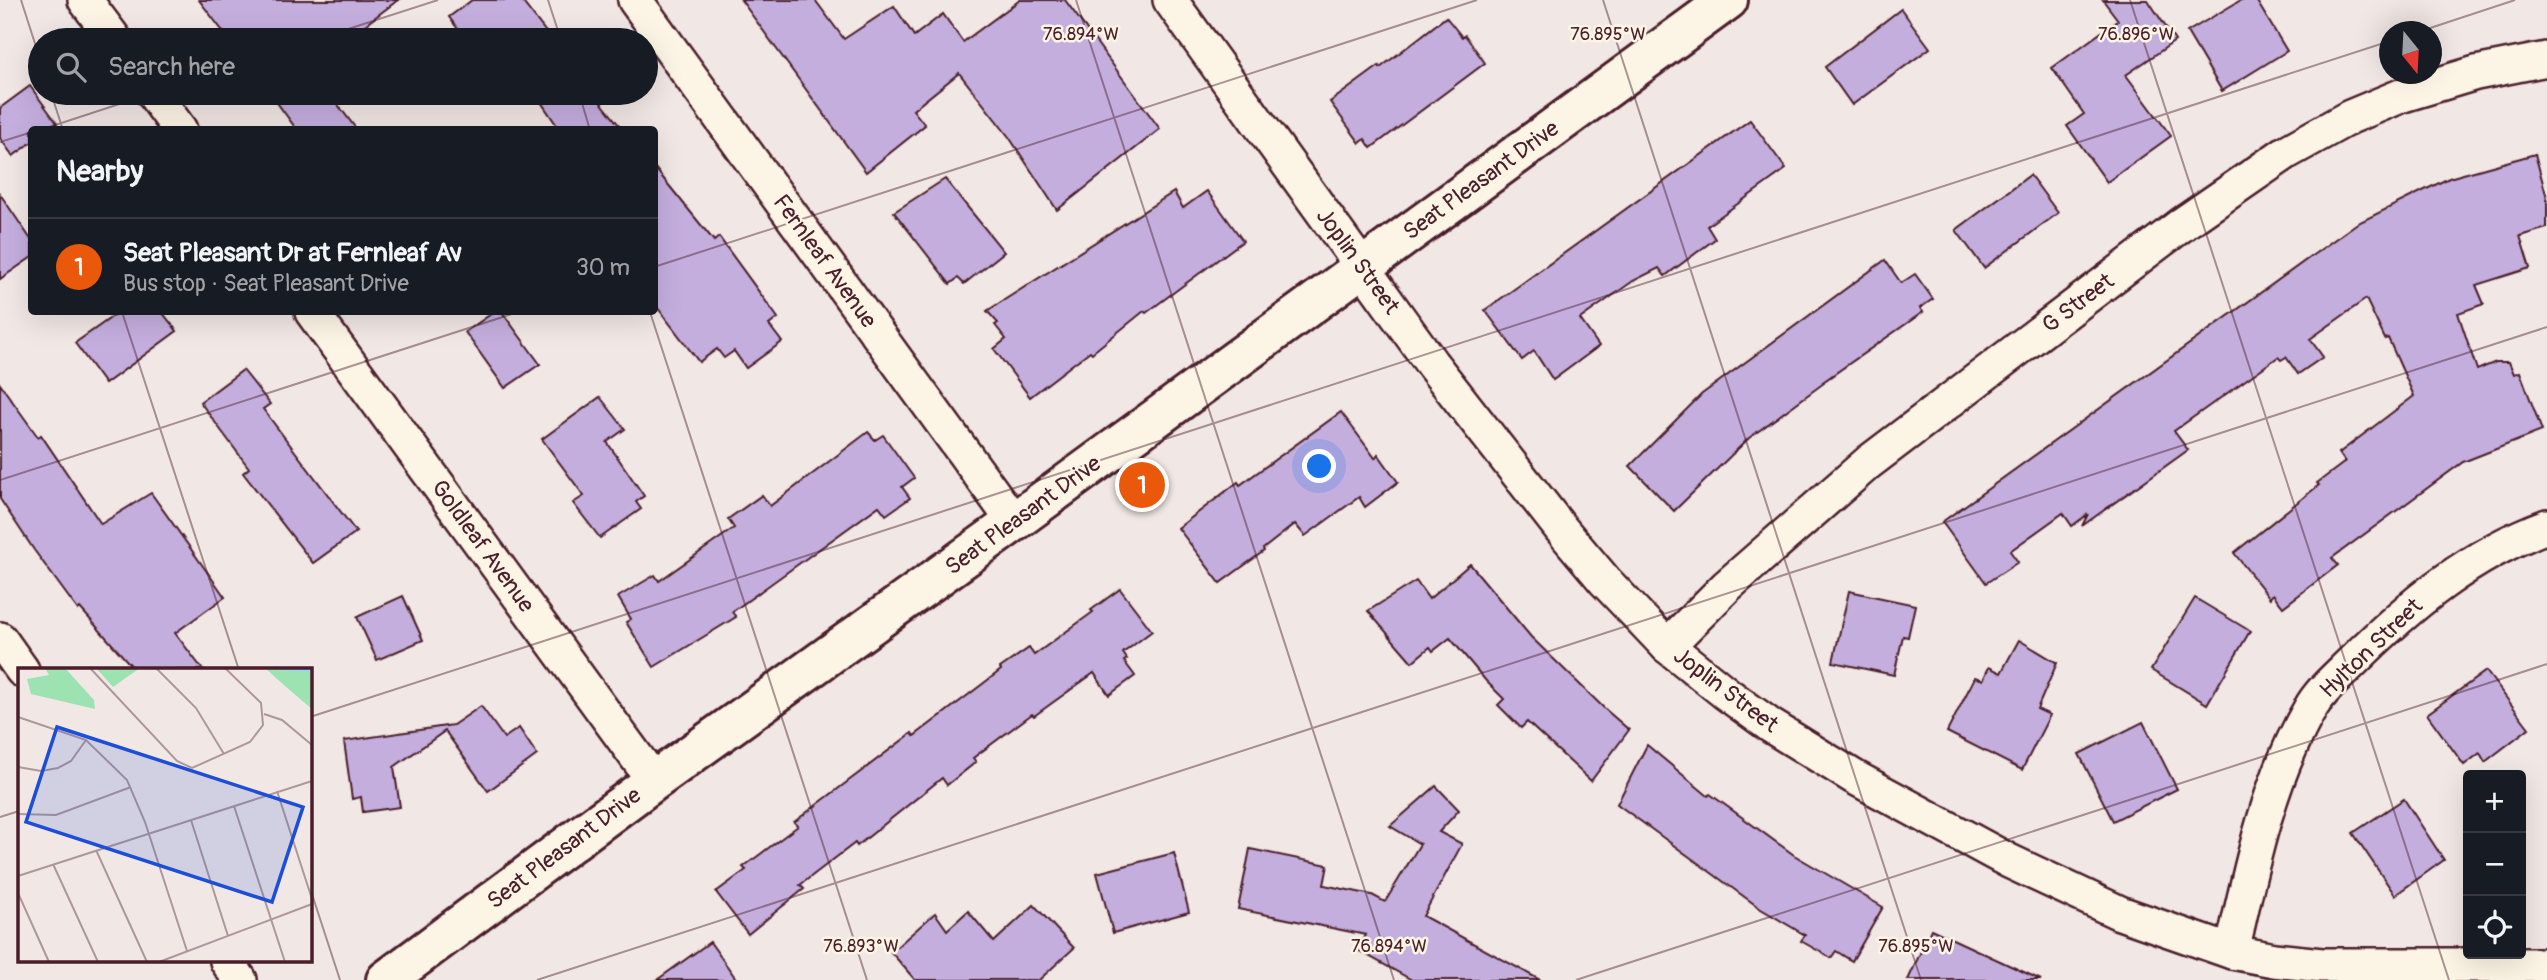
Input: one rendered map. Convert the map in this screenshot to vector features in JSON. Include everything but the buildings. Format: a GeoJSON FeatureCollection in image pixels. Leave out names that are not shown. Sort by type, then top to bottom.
{"type":"FeatureCollection","features":[{"type":"Feature","properties":{"kind":"street"},"geometry":{"type":"LineString","coordinates":[[85,0],[106,28]]}},
{"type":"Feature","properties":{"kind":"street","name":"Fernleaf Avenue"},"geometry":{"type":"LineString","coordinates":[[635,0],[655,28]]}},
{"type":"Feature","properties":{"kind":"street","name":"Joplin Street"},"geometry":{"type":"LineString","coordinates":[[1170,0],[1432,364],[1562,530],[1667,646],[1771,726],[1854,777],[2009,861],[2120,912],[2232,952],[2322,965],[2547,965]]}},
{"type":"Feature","properties":{"kind":"street","name":"Seat Pleasant Drive"},"geometry":{"type":"LineString","coordinates":[[386,980],[1728,0]]}},
{"type":"Feature","properties":{"kind":"street","name":"Fernleaf Avenue"},"geometry":{"type":"LineString","coordinates":[[658,32],[1014,522]]}},
{"type":"Feature","properties":{"kind":"street","name":"G Street"},"geometry":{"type":"LineString","coordinates":[[1667,646],[1727,586],[1868,462],[2184,223],[2287,152],[2350,117],[2403,95],[2476,73],[2547,59]]}},
{"type":"Feature","properties":{"kind":"street"},"geometry":{"type":"LineString","coordinates":[[162,105],[177,126]]}},
{"type":"Feature","properties":{"kind":"street","name":"Goldleaf Avenue"},"geometry":{"type":"LineString","coordinates":[[314,315],[654,782]]}},
{"type":"Feature","properties":{"kind":"street","name":"Hylton Street"},"geometry":{"type":"LineString","coordinates":[[2232,952],[2260,832],[2291,746],[2318,698],[2379,635],[2451,576],[2482,556],[2547,526]]}},
{"type":"Feature","properties":{"kind":"street"},"geometry":{"type":"LineString","coordinates":[[0,639],[21,668]]}},
{"type":"Feature","properties":{"kind":"street"},"geometry":{"type":"LineString","coordinates":[[228,962],[240,980]]}},
{"type":"Feature","properties":{"kind":"place","name":"Seat Pleasant Dr at Fernleaf Av"},"geometry":{"type":"Point","coordinates":[1142,485]}}]}
